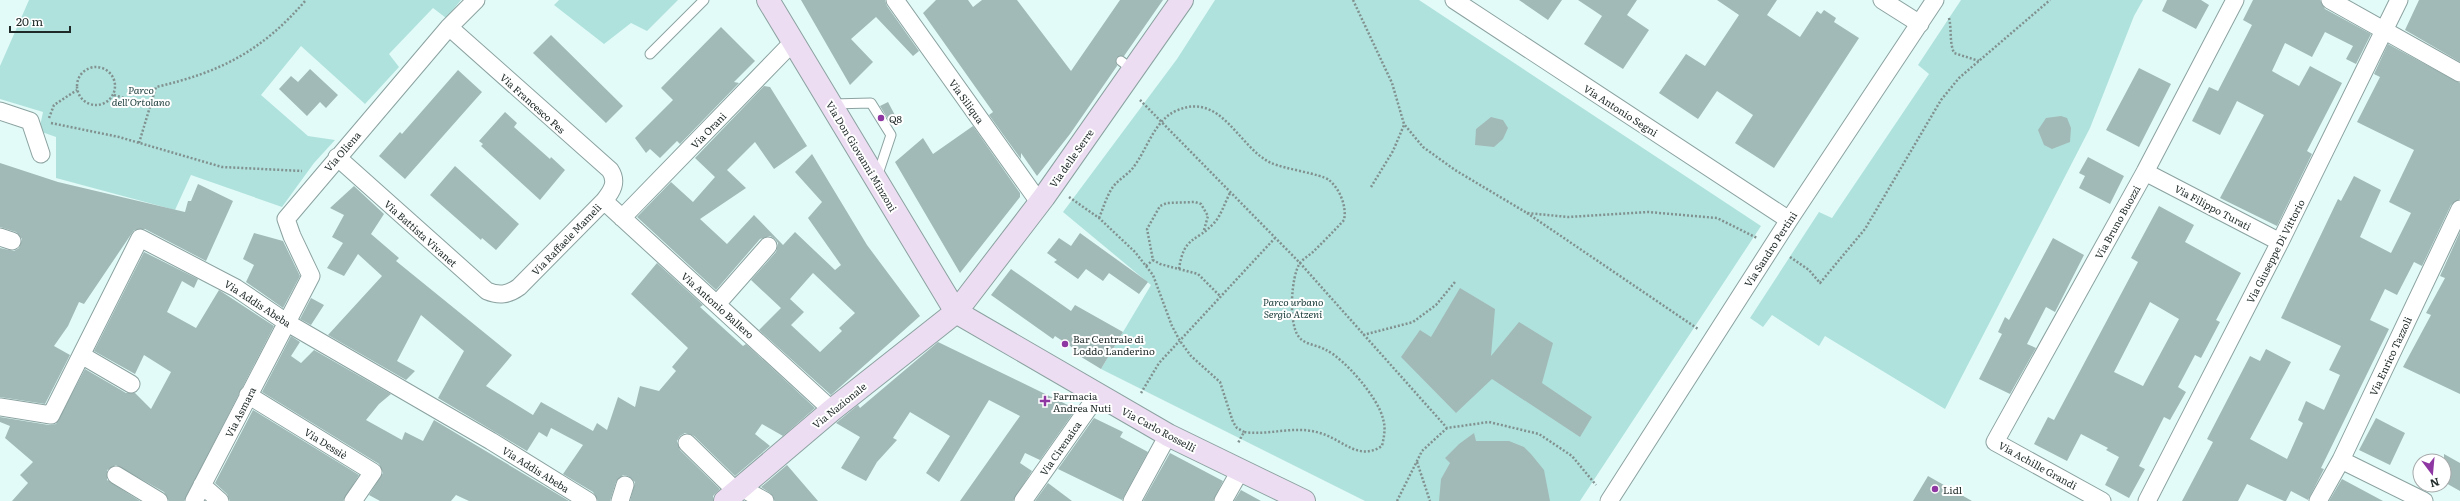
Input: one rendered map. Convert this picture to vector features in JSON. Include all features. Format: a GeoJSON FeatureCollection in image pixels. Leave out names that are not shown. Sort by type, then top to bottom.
{"type":"FeatureCollection","features":[{"type":"Feature","properties":{"kind":"street","name":"Via Oliena"},"geometry":{"type":"LineString","coordinates":[[286,322],[311,276],[292,236],[286,219],[324,172],[449,27],[476,0]]}},
{"type":"Feature","properties":{"kind":"street","name":"Via Don Giovanni Minzoni"},"geometry":{"type":"LineString","coordinates":[[768,0],[956,312]]}},
{"type":"Feature","properties":{"kind":"street","name":"Via Siliqua"},"geometry":{"type":"LineString","coordinates":[[895,0],[1039,202]]}},
{"type":"Feature","properties":{"kind":"street","name":"Via delle Serre"},"geometry":{"type":"LineString","coordinates":[[956,312],[1039,202],[1127,65],[1182,0]]}},
{"type":"Feature","properties":{"kind":"street","name":"Via Antonio Segni"},"geometry":{"type":"LineString","coordinates":[[1454,0],[1789,220]]}},
{"type":"Feature","properties":{"kind":"street"},"geometry":{"type":"LineString","coordinates":[[1882,0],[1920,24]]}},
{"type":"Feature","properties":{"kind":"street","name":"Via Sandro Pertini"},"geometry":{"type":"LineString","coordinates":[[1609,501],[1789,220],[1935,0]]}},
{"type":"Feature","properties":{"kind":"street","name":"Via Bruno Buozzi"},"geometry":{"type":"LineString","coordinates":[[1995,442],[2146,172],[2235,0]]}},
{"type":"Feature","properties":{"kind":"street"},"geometry":{"type":"LineString","coordinates":[[2330,0],[2460,73]]}},
{"type":"Feature","properties":{"kind":"street","name":"Via Giuseppe Di Vittorio"},"geometry":{"type":"LineString","coordinates":[[2147,501],[2280,242],[2399,0]]}},
{"type":"Feature","properties":{"kind":"street","name":"Via Francesco Pes"},"geometry":{"type":"LineString","coordinates":[[449,27],[610,170],[614,181]]}},
{"type":"Feature","properties":{"kind":"street","name":"Via Orani"},"geometry":{"type":"LineString","coordinates":[[622,218],[793,42]]}},
{"type":"Feature","properties":{"kind":"street"},"geometry":{"type":"LineString","coordinates":[[0,111],[30,121],[41,154]]}},
{"type":"Feature","properties":{"kind":"street","name":"Via Battista Vivanet"},"geometry":{"type":"LineString","coordinates":[[337,158],[486,291],[503,295],[512,292]]}},
{"type":"Feature","properties":{"kind":"street","name":"Via Filippo Turati"},"geometry":{"type":"LineString","coordinates":[[2146,172],[2280,242]]}},
{"type":"Feature","properties":{"kind":"street","name":"Via Raffaele Mameli"},"geometry":{"type":"LineString","coordinates":[[512,292],[604,201],[611,192],[614,181]]}},
{"type":"Feature","properties":{"kind":"street","name":"Via Antonio Ballero"},"geometry":{"type":"LineString","coordinates":[[604,201],[832,410]]}},
{"type":"Feature","properties":{"kind":"street","name":"Via Enrico Tazzoli"},"geometry":{"type":"LineString","coordinates":[[2318,501],[2341,460],[2460,209]]}},
{"type":"Feature","properties":{"kind":"street","name":"Via Addis Abeba"},"geometry":{"type":"LineString","coordinates":[[0,407],[51,415],[140,238],[236,288],[286,322],[491,440],[588,501]]}},
{"type":"Feature","properties":{"kind":"street"},"geometry":{"type":"LineString","coordinates":[[717,304],[768,246]]}},
{"type":"Feature","properties":{"kind":"street","name":"Via Carlo Rosselli"},"geometry":{"type":"LineString","coordinates":[[956,312],[1097,396],[1168,435],[1304,501]]}},
{"type":"Feature","properties":{"kind":"street","name":"Via Nazionale"},"geometry":{"type":"LineString","coordinates":[[734,493],[832,410],[956,312]]}},
{"type":"Feature","properties":{"kind":"street","name":"Via Asmara"},"geometry":{"type":"LineString","coordinates":[[194,501],[286,322]]}},
{"type":"Feature","properties":{"kind":"street"},"geometry":{"type":"LineString","coordinates":[[82,356],[131,384]]}},
{"type":"Feature","properties":{"kind":"street","name":"Via Dessiè"},"geometry":{"type":"LineString","coordinates":[[248,395],[373,472],[353,501]]}},
{"type":"Feature","properties":{"kind":"street","name":"Via Cirenaica"},"geometry":{"type":"LineString","coordinates":[[1022,501],[1097,396]]}},
{"type":"Feature","properties":{"kind":"street"},"geometry":{"type":"LineString","coordinates":[[1132,501],[1168,435]]}},
{"type":"Feature","properties":{"kind":"street"},"geometry":{"type":"LineString","coordinates":[[687,442],[734,493],[765,501]]}},
{"type":"Feature","properties":{"kind":"street","name":"Via Achille Grandi"},"geometry":{"type":"LineString","coordinates":[[1995,442],[2102,501]]}},
{"type":"Feature","properties":{"kind":"street"},"geometry":{"type":"LineString","coordinates":[[2341,460],[2424,501]]}},
{"type":"Feature","properties":{"kind":"street"},"geometry":{"type":"LineString","coordinates":[[1224,501],[1240,471]]}},
{"type":"Feature","properties":{"kind":"street"},"geometry":{"type":"LineString","coordinates":[[116,475],[159,501]]}},
{"type":"Feature","properties":{"kind":"street"},"geometry":{"type":"LineString","coordinates":[[202,485],[220,501]]}},
{"type":"Feature","properties":{"kind":"street"},"geometry":{"type":"LineString","coordinates":[[620,501],[625,485]]}},
{"type":"Feature","properties":{"kind":"lane"},"geometry":{"type":"LineString","coordinates":[[650,54],[704,0]]}},
{"type":"Feature","properties":{"kind":"lane"},"geometry":{"type":"LineString","coordinates":[[831,104],[871,103],[891,135],[876,180]]}},
{"type":"Feature","properties":{"kind":"path"},"geometry":{"type":"LineString","coordinates":[[138,143],[156,87],[212,70],[250,52],[276,32],[306,0]]}},
{"type":"Feature","properties":{"kind":"path"},"geometry":{"type":"LineString","coordinates":[[1353,0],[1392,83],[1402,110],[1404,124],[1393,151],[1371,187]]}},
{"type":"Feature","properties":{"kind":"path"},"geometry":{"type":"LineString","coordinates":[[1790,257],[1808,270],[1820,283],[1865,230],[1941,100],[1959,78],[2050,0]]}},
{"type":"Feature","properties":{"kind":"path"},"geometry":{"type":"LineString","coordinates":[[1949,18],[1951,25],[1950,44],[1954,53],[1979,61]]}},
{"type":"Feature","properties":{"kind":"path"},"geometry":{"type":"LineString","coordinates":[[101,67],[107,69],[115,79],[114,95],[108,102],[96,106],[84,101],[77,90],[79,78],[82,72],[88,68],[101,67]]}},
{"type":"Feature","properties":{"kind":"path"},"geometry":{"type":"LineString","coordinates":[[77,90],[54,105],[48,122],[138,143],[222,167],[324,172]]}},
{"type":"Feature","properties":{"kind":"path"},"geometry":{"type":"LineString","coordinates":[[114,95],[150,106]]}},
{"type":"Feature","properties":{"kind":"path"},"geometry":{"type":"LineString","coordinates":[[1140,100],[1300,263],[1447,428]]}},
{"type":"Feature","properties":{"kind":"path"},"geometry":{"type":"LineString","coordinates":[[1068,196],[1099,218],[1135,252],[1153,275],[1172,326],[1180,341],[1191,356],[1220,382],[1233,422],[1237,428],[1244,432],[1253,433],[1287,429],[1306,430],[1323,434],[1358,451],[1372,452],[1382,446],[1385,435],[1384,419],[1364,387],[1349,369],[1327,350],[1304,341],[1298,336],[1294,323],[1292,304],[1294,279],[1300,263],[1344,220],[1346,212],[1336,188],[1328,179],[1288,169],[1270,162],[1250,147],[1232,126],[1211,109],[1200,106],[1177,110],[1162,123],[1141,158],[1111,189],[1099,218]]}},
{"type":"Feature","properties":{"kind":"path"},"geometry":{"type":"LineString","coordinates":[[1404,124],[1423,147],[1448,166],[1527,213],[1698,329]]}},
{"type":"Feature","properties":{"kind":"path"},"geometry":{"type":"LineString","coordinates":[[1179,269],[1181,255],[1185,247],[1214,223],[1230,193]]}},
{"type":"Feature","properties":{"kind":"path"},"geometry":{"type":"LineString","coordinates":[[1204,230],[1208,216],[1201,204],[1195,202],[1167,203],[1160,206],[1147,229],[1153,260],[1160,264],[1198,274],[1221,297]]}},
{"type":"Feature","properties":{"kind":"path"},"geometry":{"type":"LineString","coordinates":[[1527,213],[1568,217],[1648,212],[1717,218],[1758,238]]}},
{"type":"Feature","properties":{"kind":"path"},"geometry":{"type":"LineString","coordinates":[[1141,393],[1159,363],[1275,238]]}},
{"type":"Feature","properties":{"kind":"path"},"geometry":{"type":"LineString","coordinates":[[1146,266],[1153,260]]}},
{"type":"Feature","properties":{"kind":"path"},"geometry":{"type":"LineString","coordinates":[[1363,335],[1413,322],[1436,305],[1455,282]]}},
{"type":"Feature","properties":{"kind":"path"},"geometry":{"type":"LineString","coordinates":[[1397,501],[1422,451],[1447,428],[1489,422],[1539,434],[1572,456],[1596,485]]}},
{"type":"Feature","properties":{"kind":"path"},"geometry":{"type":"LineString","coordinates":[[1238,443],[1244,432]]}},
{"type":"Feature","properties":{"kind":"path"},"geometry":{"type":"LineString","coordinates":[[1417,461],[1430,501]]}},
{"type":"Feature","properties":{"kind":"green space","name":"Parco dell'Ortolano"},"geometry":{"type":"Polygon","coordinates":[[[29,0],[461,0],[446,18],[433,8],[389,54],[399,67],[365,104],[301,46],[261,95],[308,136],[335,140],[314,163],[282,207],[191,175],[175,210],[56,178],[56,137],[39,131],[43,112],[0,99],[0,66],[29,0]]]}},
{"type":"Feature","properties":{"kind":"green space"},"geometry":{"type":"Polygon","coordinates":[[[559,0],[678,0],[647,31],[631,23],[604,44],[554,5],[559,0]]]}},
{"type":"Feature","properties":{"kind":"green space","name":"Parco urbano Sergio Atzeni"},"geometry":{"type":"Polygon","coordinates":[[[1215,0],[1419,0],[1761,226],[1580,501],[1365,501],[1101,369],[1151,285],[1063,212],[1177,59],[1215,0]]]}},
{"type":"Feature","properties":{"kind":"green space"},"geometry":{"type":"Polygon","coordinates":[[[1961,0],[2143,0],[2134,16],[2090,128],[1945,409],[1825,336],[1819,346],[1772,315],[1763,327],[1750,318],[1819,212],[1832,218],[1929,74],[1918,65],[1961,0]]]}},
{"type":"Feature","properties":{"kind":"building"},"geometry":{"type":"Polygon","coordinates":[[[801,0],[885,0],[887,6],[919,51],[913,56],[876,17],[851,39],[873,62],[850,85],[801,0]]]}},
{"type":"Feature","properties":{"kind":"building"},"geometry":{"type":"Polygon","coordinates":[[[936,0],[968,0],[973,7],[982,0],[1017,0],[1071,71],[1120,0],[1163,0],[1124,56],[1116,58],[1117,66],[1070,134],[1037,176],[1021,153],[1021,159],[989,115],[993,112],[923,13],[936,0]]]}},
{"type":"Feature","properties":{"kind":"building"},"geometry":{"type":"Polygon","coordinates":[[[1519,0],[1562,0],[1548,20],[1519,0]]]}},
{"type":"Feature","properties":{"kind":"building"},"geometry":{"type":"Polygon","coordinates":[[[1578,0],[1637,0],[1627,15],[1649,30],[1623,69],[1584,44],[1602,16],[1578,0]]]}},
{"type":"Feature","properties":{"kind":"building"},"geometry":{"type":"Polygon","coordinates":[[[1717,0],[1777,0],[1767,15],[1800,37],[1817,11],[1821,14],[1824,10],[1836,18],[1834,22],[1859,38],[1774,168],[1735,143],[1753,115],[1717,91],[1698,119],[1659,93],[1686,54],[1705,66],[1739,15],[1717,0]]]}},
{"type":"Feature","properties":{"kind":"building"},"geometry":{"type":"Polygon","coordinates":[[[2167,0],[2201,0],[2209,5],[2196,29],[2162,11],[2167,0]]]}},
{"type":"Feature","properties":{"kind":"building"},"geometry":{"type":"Polygon","coordinates":[[[2253,0],[2320,0],[2325,9],[2371,34],[2356,64],[2346,59],[2353,46],[2325,32],[2312,57],[2285,43],[2272,71],[2299,86],[2310,66],[2342,83],[2307,151],[2312,154],[2277,226],[2220,198],[2264,115],[2237,101],[2220,135],[2192,121],[2209,87],[2218,91],[2252,25],[2243,20],[2253,0]]]}},
{"type":"Feature","properties":{"kind":"building"},"geometry":{"type":"Polygon","coordinates":[[[2419,0],[2460,0],[2460,62],[2405,30],[2419,0]]]}},
{"type":"Feature","properties":{"kind":"building"},"geometry":{"type":"Polygon","coordinates":[[[721,27],[755,61],[734,82],[739,83],[680,144],[677,141],[660,158],[650,149],[646,153],[635,138],[673,100],[661,88],[721,27]]]}},
{"type":"Feature","properties":{"kind":"building"},"geometry":{"type":"Polygon","coordinates":[[[551,35],[623,106],[606,123],[533,53],[551,35]]]}},
{"type":"Feature","properties":{"kind":"building"},"geometry":{"type":"Polygon","coordinates":[[[2388,44],[2460,83],[2460,199],[2451,205],[2422,266],[2414,262],[2397,295],[2385,289],[2370,320],[2389,329],[2321,468],[2324,469],[2308,500],[2291,491],[2286,501],[2284,501],[2247,484],[2238,501],[2182,501],[2213,442],[2207,439],[2250,356],[2260,361],[2266,349],[2291,362],[2250,439],[2287,459],[2303,423],[2298,420],[2306,401],[2324,410],[2340,375],[2329,370],[2341,346],[2281,318],[2338,199],[2341,201],[2354,176],[2381,190],[2360,237],[2391,253],[2411,213],[2389,202],[2414,150],[2357,122],[2380,77],[2374,74],[2388,44]]]}},
{"type":"Feature","properties":{"kind":"building"},"geometry":{"type":"Polygon","coordinates":[[[2139,68],[2171,84],[2139,147],[2106,130],[2139,68]]]}},
{"type":"Feature","properties":{"kind":"building"},"geometry":{"type":"Polygon","coordinates":[[[310,69],[338,95],[326,108],[320,102],[307,116],[279,89],[291,76],[298,82],[310,69]]]}},
{"type":"Feature","properties":{"kind":"building"},"geometry":{"type":"Polygon","coordinates":[[[458,70],[482,92],[405,179],[379,156],[400,132],[402,134],[458,70]]]}},
{"type":"Feature","properties":{"kind":"building"},"geometry":{"type":"Polygon","coordinates":[[[764,86],[770,87],[807,146],[774,169],[755,142],[727,170],[746,188],[700,219],[727,244],[754,215],[783,245],[795,232],[835,270],[841,265],[808,218],[822,202],[795,172],[812,154],[867,245],[920,316],[831,395],[759,330],[781,308],[751,280],[776,252],[778,243],[775,239],[770,236],[760,239],[716,290],[637,217],[671,182],[693,202],[715,177],[695,158],[764,86]],[[813,273],[790,299],[804,312],[791,325],[820,352],[842,331],[839,328],[855,313],[813,273]]]}},
{"type":"Feature","properties":{"kind":"building"},"geometry":{"type":"Polygon","coordinates":[[[888,102],[898,121],[891,124],[880,106],[888,102]]]}},
{"type":"Feature","properties":{"kind":"building"},"geometry":{"type":"Polygon","coordinates":[[[505,112],[517,123],[514,127],[550,159],[551,157],[565,170],[540,200],[481,146],[483,144],[479,141],[505,112]]]}},
{"type":"Feature","properties":{"kind":"building"},"geometry":{"type":"Polygon","coordinates":[[[2061,116],[2067,118],[2071,128],[2070,142],[2052,149],[2044,145],[2038,130],[2046,118],[2061,116]]]}},
{"type":"Feature","properties":{"kind":"building"},"geometry":{"type":"Polygon","coordinates":[[[1491,117],[1503,120],[1508,128],[1503,139],[1494,147],[1475,145],[1476,129],[1491,117]]]}},
{"type":"Feature","properties":{"kind":"building"},"geometry":{"type":"Polygon","coordinates":[[[973,126],[1020,193],[1020,197],[960,273],[895,162],[923,138],[933,154],[973,126]]]}},
{"type":"Feature","properties":{"kind":"building"},"geometry":{"type":"Polygon","coordinates":[[[2088,157],[2124,176],[2110,204],[2079,188],[2085,176],[2079,173],[2088,157]]]}},
{"type":"Feature","properties":{"kind":"building"},"geometry":{"type":"Polygon","coordinates":[[[0,163],[58,182],[185,212],[188,201],[191,201],[198,184],[233,201],[206,261],[145,229],[134,230],[84,304],[79,302],[68,326],[54,346],[70,355],[45,404],[0,397],[0,248],[14,251],[19,248],[22,239],[16,232],[0,227],[0,163]]]}},
{"type":"Feature","properties":{"kind":"building"},"geometry":{"type":"Polygon","coordinates":[[[455,166],[519,224],[496,250],[482,238],[481,240],[430,195],[455,166]]]}},
{"type":"Feature","properties":{"kind":"building"},"geometry":{"type":"Polygon","coordinates":[[[354,186],[384,214],[371,234],[399,258],[396,261],[512,355],[486,386],[533,415],[541,402],[593,431],[597,423],[607,430],[618,397],[635,407],[640,386],[659,391],[676,371],[672,367],[688,348],[631,294],[657,263],[703,305],[700,307],[743,346],[746,344],[815,408],[783,436],[762,424],[755,434],[770,446],[735,476],[694,436],[685,433],[680,436],[677,441],[680,450],[720,489],[713,496],[713,501],[630,501],[635,482],[628,476],[623,475],[616,482],[610,501],[598,501],[593,492],[563,474],[583,445],[551,428],[547,437],[539,432],[527,451],[438,398],[464,351],[421,315],[397,361],[415,371],[406,380],[328,335],[382,276],[358,254],[344,276],[327,268],[343,243],[332,237],[344,215],[330,208],[354,186]]]}},
{"type":"Feature","properties":{"kind":"building"},"geometry":{"type":"Polygon","coordinates":[[[2159,206],[2194,225],[2185,242],[2241,273],[2216,320],[2220,322],[2201,358],[2195,355],[2178,387],[2186,392],[2170,420],[2164,417],[2139,466],[2145,469],[2129,498],[2105,485],[2119,457],[2106,450],[2108,448],[2081,434],[2067,461],[2034,444],[2048,417],[2054,420],[2138,262],[2131,258],[2159,206]],[[2150,302],[2114,372],[2143,386],[2179,319],[2150,302]]]}},
{"type":"Feature","properties":{"kind":"building"},"geometry":{"type":"Polygon","coordinates":[[[2460,232],[2460,394],[2403,367],[2431,315],[2426,313],[2445,278],[2440,276],[2460,232]]]}},
{"type":"Feature","properties":{"kind":"building"},"geometry":{"type":"Polygon","coordinates":[[[254,233],[283,241],[300,276],[283,308],[246,282],[254,265],[243,259],[254,233]]]}},
{"type":"Feature","properties":{"kind":"building"},"geometry":{"type":"Polygon","coordinates":[[[1080,233],[1148,282],[1139,294],[1109,273],[1103,281],[1086,269],[1078,279],[1054,262],[1057,260],[1047,253],[1059,238],[1071,246],[1080,233]]]}},
{"type":"Feature","properties":{"kind":"building"},"geometry":{"type":"Polygon","coordinates":[[[2053,238],[2084,255],[2055,312],[2046,307],[2027,344],[2036,348],[2010,394],[1979,379],[2002,334],[1998,332],[2005,317],[2009,320],[2053,238]]]}},
{"type":"Feature","properties":{"kind":"building"},"geometry":{"type":"Polygon","coordinates":[[[144,252],[198,279],[194,288],[182,281],[167,312],[196,328],[219,290],[274,326],[184,501],[169,501],[164,492],[116,465],[107,470],[107,480],[140,501],[12,501],[28,483],[20,475],[33,462],[5,438],[10,426],[0,422],[0,417],[49,425],[56,424],[85,369],[126,393],[135,393],[151,409],[171,372],[144,355],[135,374],[94,351],[144,252]]]}},
{"type":"Feature","properties":{"kind":"building"},"geometry":{"type":"Polygon","coordinates":[[[1011,269],[1071,311],[1075,305],[1123,332],[1101,369],[1078,355],[1079,352],[1055,336],[1053,339],[991,295],[1011,269]]]}},
{"type":"Feature","properties":{"kind":"building"},"geometry":{"type":"Polygon","coordinates":[[[1460,288],[1495,309],[1491,356],[1519,322],[1553,343],[1542,383],[1592,417],[1580,437],[1492,379],[1456,413],[1401,357],[1420,330],[1431,337],[1460,288]]]}},
{"type":"Feature","properties":{"kind":"building"},"geometry":{"type":"Polygon","coordinates":[[[311,298],[324,305],[311,325],[300,319],[311,298]]]}},
{"type":"Feature","properties":{"kind":"building"},"geometry":{"type":"Polygon","coordinates":[[[291,336],[300,342],[291,356],[301,363],[314,350],[391,394],[379,404],[366,420],[402,440],[405,432],[423,441],[434,420],[569,501],[469,501],[456,495],[451,501],[380,501],[369,495],[383,473],[379,464],[262,392],[291,336]]]}},
{"type":"Feature","properties":{"kind":"building"},"geometry":{"type":"Polygon","coordinates":[[[938,342],[1076,409],[1040,460],[1025,453],[1020,463],[1032,471],[1013,501],[960,501],[1020,416],[989,400],[939,482],[926,473],[950,436],[910,412],[893,438],[897,440],[877,462],[866,481],[841,468],[860,437],[836,423],[858,405],[860,408],[938,342]]]}},
{"type":"Feature","properties":{"kind":"building"},"geometry":{"type":"Polygon","coordinates":[[[253,410],[359,475],[343,501],[230,501],[227,494],[215,483],[253,410]]]}},
{"type":"Feature","properties":{"kind":"building"},"geometry":{"type":"Polygon","coordinates":[[[1094,418],[1123,432],[1120,437],[1148,452],[1122,500],[1058,469],[1094,418]]]}},
{"type":"Feature","properties":{"kind":"building"},"geometry":{"type":"Polygon","coordinates":[[[2376,418],[2405,433],[2390,465],[2359,450],[2376,418]]]}},
{"type":"Feature","properties":{"kind":"building"},"geometry":{"type":"Polygon","coordinates":[[[1474,433],[1476,441],[1509,441],[1524,447],[1544,470],[1550,501],[1439,501],[1441,479],[1450,463],[1445,458],[1459,444],[1474,433]]]}},
{"type":"Feature","properties":{"kind":"building"},"geometry":{"type":"Polygon","coordinates":[[[1170,453],[1223,481],[1213,501],[1143,501],[1170,453]]]}},
{"type":"Feature","properties":{"kind":"building"},"geometry":{"type":"Polygon","coordinates":[[[2452,458],[2460,463],[2460,491],[2452,486],[2452,458]]]}},
{"type":"Feature","properties":{"kind":"building"},"geometry":{"type":"Polygon","coordinates":[[[787,465],[818,501],[775,501],[770,493],[761,487],[787,465]]]}},
{"type":"Feature","properties":{"kind":"building","name":"Lidl"},"geometry":{"type":"Polygon","coordinates":[[[1928,476],[1972,501],[1913,501],[1928,476]]]}},
{"type":"Feature","properties":{"kind":"building"},"geometry":{"type":"Polygon","coordinates":[[[2342,479],[2383,501],[2329,501],[2342,479]]]}},
{"type":"Feature","properties":{"kind":"building"},"geometry":{"type":"Polygon","coordinates":[[[1048,483],[1072,501],[1035,501],[1048,483]]]}},
{"type":"Feature","properties":{"kind":"building"},"geometry":{"type":"Polygon","coordinates":[[[1241,490],[1261,501],[1234,501],[1241,490]]]}},
{"type":"Feature","properties":{"kind":"place","name":"Q8"},"geometry":{"type":"Point","coordinates":[881,118]}},
{"type":"Feature","properties":{"kind":"place","name":"Bar Centrale di Loddo Landerino"},"geometry":{"type":"Point","coordinates":[1065,344]}},
{"type":"Feature","properties":{"kind":"place","name":"Farmacia Andrea Nuti"},"geometry":{"type":"Point","coordinates":[1045,401]}},
{"type":"Feature","properties":{"kind":"place","name":"Lidl"},"geometry":{"type":"Point","coordinates":[1935,489]}}]}
